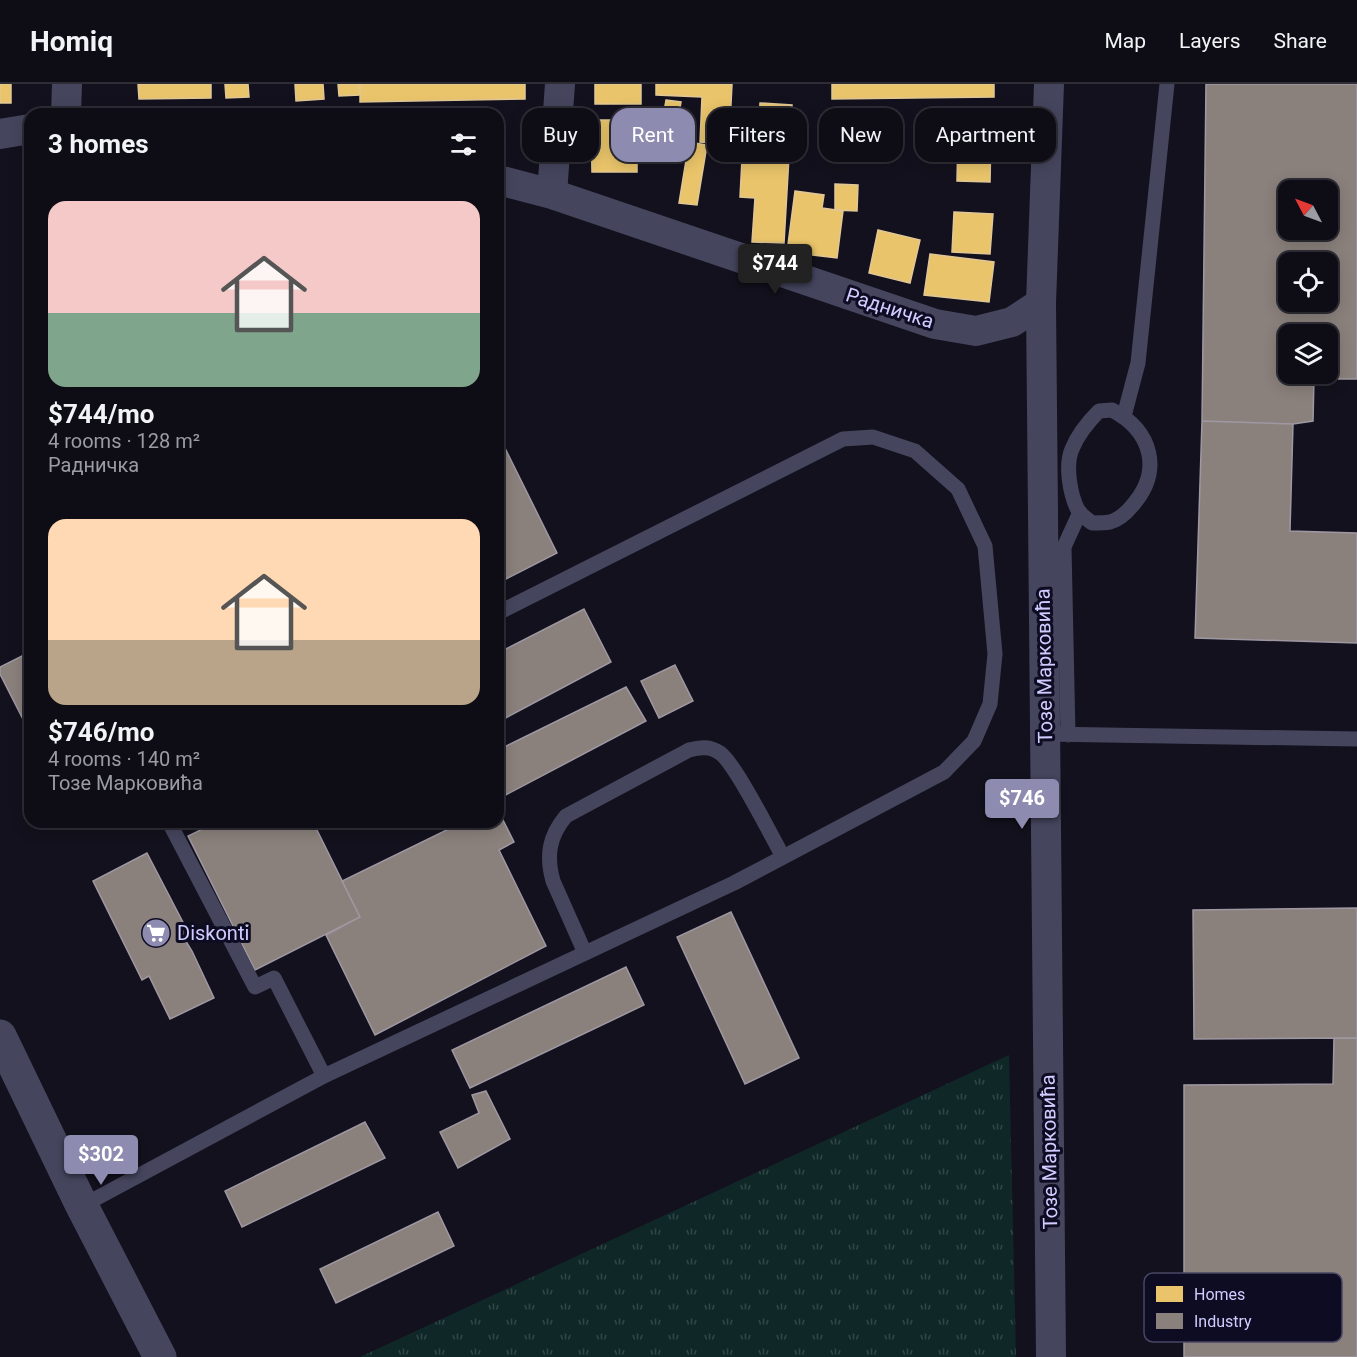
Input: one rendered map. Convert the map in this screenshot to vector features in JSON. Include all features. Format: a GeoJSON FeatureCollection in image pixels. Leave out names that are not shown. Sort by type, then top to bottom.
{"type":"FeatureCollection","features":[{"type":"Feature","properties":{"kind":"street"},"geometry":{"type":"LineString","coordinates":[[66,108],[67,84]]}},
{"type":"Feature","properties":{"kind":"street"},"geometry":{"type":"LineString","coordinates":[[552,194],[560,84]]}},
{"type":"Feature","properties":{"kind":"street","name":"Тозе Марковића"},"geometry":{"type":"LineString","coordinates":[[1049,84],[1041,303],[1056,734],[1051,1357]]}},
{"type":"Feature","properties":{"kind":"street"},"geometry":{"type":"LineString","coordinates":[[0,134],[24,130]]}},
{"type":"Feature","properties":{"kind":"street","name":"Радничка"},"geometry":{"type":"LineString","coordinates":[[504,182],[552,194],[935,324],[976,331],[1012,322],[1041,303]]}},
{"type":"Feature","properties":{"kind":"street"},"geometry":{"type":"LineString","coordinates":[[0,1036],[82,1206],[160,1357]]}},
{"type":"Feature","properties":{"kind":"lane"},"geometry":{"type":"LineString","coordinates":[[1124,416],[1138,363],[1167,84]]}},
{"type":"Feature","properties":{"kind":"lane"},"geometry":{"type":"LineString","coordinates":[[1112,410],[1135,425],[1144,438],[1149,453],[1146,484],[1140,498],[1127,512],[1112,522],[1092,523],[1080,513],[1071,483],[1070,452],[1086,424],[1100,411],[1112,410]]}},
{"type":"Feature","properties":{"kind":"lane"},"geometry":{"type":"LineString","coordinates":[[82,1206],[324,1076],[734,883],[944,772],[974,741],[990,704],[995,654],[985,546],[958,489],[915,451],[873,437],[843,439],[504,610]]}},
{"type":"Feature","properties":{"kind":"lane"},"geometry":{"type":"LineString","coordinates":[[1080,513],[1064,547],[1056,734],[1357,739]]}},
{"type":"Feature","properties":{"kind":"lane"},"geometry":{"type":"LineString","coordinates":[[585,953],[550,870],[548,858],[553,835],[566,816],[689,750],[700,747],[711,748],[728,760],[783,857]]}},
{"type":"Feature","properties":{"kind":"lane"},"geometry":{"type":"LineString","coordinates":[[172,828],[255,987],[274,978],[324,1076]]}},
{"type":"Feature","properties":{"kind":"green space"},"geometry":{"type":"Polygon","coordinates":[[[1009,1055],[1016,1357],[360,1357],[1009,1055]]]}},
{"type":"Feature","properties":{"kind":"building: Homes"},"geometry":{"type":"Polygon","coordinates":[[[0,84],[11,84],[11,103],[0,103],[0,84]]]}},
{"type":"Feature","properties":{"kind":"building: Homes"},"geometry":{"type":"Polygon","coordinates":[[[138,84],[211,84],[211,98],[139,99],[138,84]]]}},
{"type":"Feature","properties":{"kind":"building: Homes"},"geometry":{"type":"Polygon","coordinates":[[[225,84],[248,84],[249,97],[226,98],[225,84]]]}},
{"type":"Feature","properties":{"kind":"building: Homes"},"geometry":{"type":"Polygon","coordinates":[[[295,84],[323,84],[324,99],[296,101],[295,84]]]}},
{"type":"Feature","properties":{"kind":"building: Homes"},"geometry":{"type":"Polygon","coordinates":[[[338,84],[360,84],[360,95],[339,96],[338,84]]]}},
{"type":"Feature","properties":{"kind":"building: Homes"},"geometry":{"type":"Polygon","coordinates":[[[360,84],[525,84],[525,99],[360,102],[360,84]]]}},
{"type":"Feature","properties":{"kind":"building: Homes"},"geometry":{"type":"Polygon","coordinates":[[[595,84],[641,84],[641,104],[595,104],[595,84]]]}},
{"type":"Feature","properties":{"kind":"building: Homes"},"geometry":{"type":"Polygon","coordinates":[[[656,84],[732,84],[731,108],[707,108],[707,142],[700,142],[702,97],[656,95],[656,84]]]}},
{"type":"Feature","properties":{"kind":"building: Homes"},"geometry":{"type":"Polygon","coordinates":[[[832,84],[994,84],[994,97],[832,99],[832,84]]]}},
{"type":"Feature","properties":{"kind":"building: Homes"},"geometry":{"type":"Polygon","coordinates":[[[666,100],[681,102],[680,108],[665,108],[666,100]]]}},
{"type":"Feature","properties":{"kind":"building: Homes"},"geometry":{"type":"Polygon","coordinates":[[[760,103],[792,105],[792,108],[760,108],[760,103]]]}},
{"type":"Feature","properties":{"kind":"building: Homes"},"geometry":{"type":"Polygon","coordinates":[[[599,120],[611,120],[611,162],[637,162],[637,172],[592,172],[592,162],[599,162],[599,120]]]}},
{"type":"Feature","properties":{"kind":"building: Homes"},"geometry":{"type":"Polygon","coordinates":[[[695,143],[707,145],[697,205],[679,203],[686,162],[695,162],[695,143]]]}},
{"type":"Feature","properties":{"kind":"building: Homes"},"geometry":{"type":"Polygon","coordinates":[[[742,162],[789,162],[784,243],[752,242],[755,198],[740,197],[742,162]]]}},
{"type":"Feature","properties":{"kind":"building: Homes"},"geometry":{"type":"Polygon","coordinates":[[[957,162],[990,162],[990,182],[957,181],[957,162]]]}},
{"type":"Feature","properties":{"kind":"building: Homes"},"geometry":{"type":"Polygon","coordinates":[[[835,184],[858,185],[857,211],[835,210],[835,184]]]}},
{"type":"Feature","properties":{"kind":"building: Homes"},"geometry":{"type":"Polygon","coordinates":[[[795,191],[824,195],[822,208],[843,211],[837,258],[787,252],[795,191]]]}},
{"type":"Feature","properties":{"kind":"building: Homes"},"geometry":{"type":"Polygon","coordinates":[[[954,212],[993,214],[990,254],[952,252],[954,212]]]}},
{"type":"Feature","properties":{"kind":"building: Homes"},"geometry":{"type":"Polygon","coordinates":[[[878,230],[920,240],[910,283],[869,273],[878,230]]]}},
{"type":"Feature","properties":{"kind":"building: Homes"},"geometry":{"type":"Polygon","coordinates":[[[930,254],[994,262],[989,302],[924,295],[930,254]]]}},
{"type":"Feature","properties":{"kind":"building: Industry"},"geometry":{"type":"Polygon","coordinates":[[[1206,84],[1357,84],[1357,379],[1338,379],[1338,324],[1278,324],[1278,384],[1314,384],[1313,421],[1293,424],[1202,421],[1206,84]]]}},
{"type":"Feature","properties":{"kind":"building: Industry"},"geometry":{"type":"Polygon","coordinates":[[[1202,421],[1293,424],[1290,531],[1357,533],[1357,643],[1195,638],[1202,421]]]}},
{"type":"Feature","properties":{"kind":"building: Industry"},"geometry":{"type":"Polygon","coordinates":[[[504,446],[557,553],[506,579],[504,575],[504,446]]]}},
{"type":"Feature","properties":{"kind":"building: Industry"},"geometry":{"type":"Polygon","coordinates":[[[584,609],[611,662],[504,719],[504,650],[584,609]]]}},
{"type":"Feature","properties":{"kind":"building: Industry"},"geometry":{"type":"Polygon","coordinates":[[[24,655],[24,721],[0,674],[0,667],[24,655]]]}},
{"type":"Feature","properties":{"kind":"building: Industry"},"geometry":{"type":"Polygon","coordinates":[[[675,665],[693,701],[659,718],[641,681],[675,665]]]}},
{"type":"Feature","properties":{"kind":"building: Industry"},"geometry":{"type":"Polygon","coordinates":[[[626,687],[646,721],[504,796],[504,747],[626,687]]]}},
{"type":"Feature","properties":{"kind":"building: Industry"},"geometry":{"type":"Polygon","coordinates":[[[504,822],[514,842],[499,850],[546,946],[375,1035],[326,935],[360,917],[342,881],[451,828],[504,828],[504,822]]]}},
{"type":"Feature","properties":{"kind":"building: Industry"},"geometry":{"type":"Polygon","coordinates":[[[205,828],[316,828],[360,917],[255,970],[188,836],[205,828]]]}},
{"type":"Feature","properties":{"kind":"building: Industry"},"geometry":{"type":"Polygon","coordinates":[[[147,853],[188,932],[182,935],[214,998],[170,1019],[149,976],[142,980],[93,881],[147,853]]]}},
{"type":"Feature","properties":{"kind":"building: Industry"},"geometry":{"type":"Polygon","coordinates":[[[1357,908],[1357,1038],[1194,1039],[1193,910],[1357,908]]]}},
{"type":"Feature","properties":{"kind":"building: Industry"},"geometry":{"type":"Polygon","coordinates":[[[731,912],[799,1058],[745,1084],[677,937],[731,912]]]}},
{"type":"Feature","properties":{"kind":"building: Industry"},"geometry":{"type":"Polygon","coordinates":[[[626,967],[644,1005],[470,1088],[452,1050],[626,967]]]}},
{"type":"Feature","properties":{"kind":"building: Industry"},"geometry":{"type":"Polygon","coordinates":[[[1334,1038],[1357,1038],[1357,1357],[1184,1357],[1184,1342],[1342,1342],[1342,1273],[1184,1273],[1184,1085],[1333,1084],[1334,1038]]]}},
{"type":"Feature","properties":{"kind":"building: Industry"},"geometry":{"type":"Polygon","coordinates":[[[486,1091],[510,1139],[458,1168],[440,1132],[479,1113],[472,1095],[486,1091]]]}},
{"type":"Feature","properties":{"kind":"building: Industry"},"geometry":{"type":"Polygon","coordinates":[[[365,1122],[385,1158],[242,1227],[225,1191],[365,1122]]]}},
{"type":"Feature","properties":{"kind":"building: Industry"},"geometry":{"type":"Polygon","coordinates":[[[438,1212],[454,1246],[336,1303],[320,1269],[438,1212]]]}},
{"type":"Feature","properties":{"kind":"place","name":"Diskonti"},"geometry":{"type":"Point","coordinates":[156,933]}}]}
